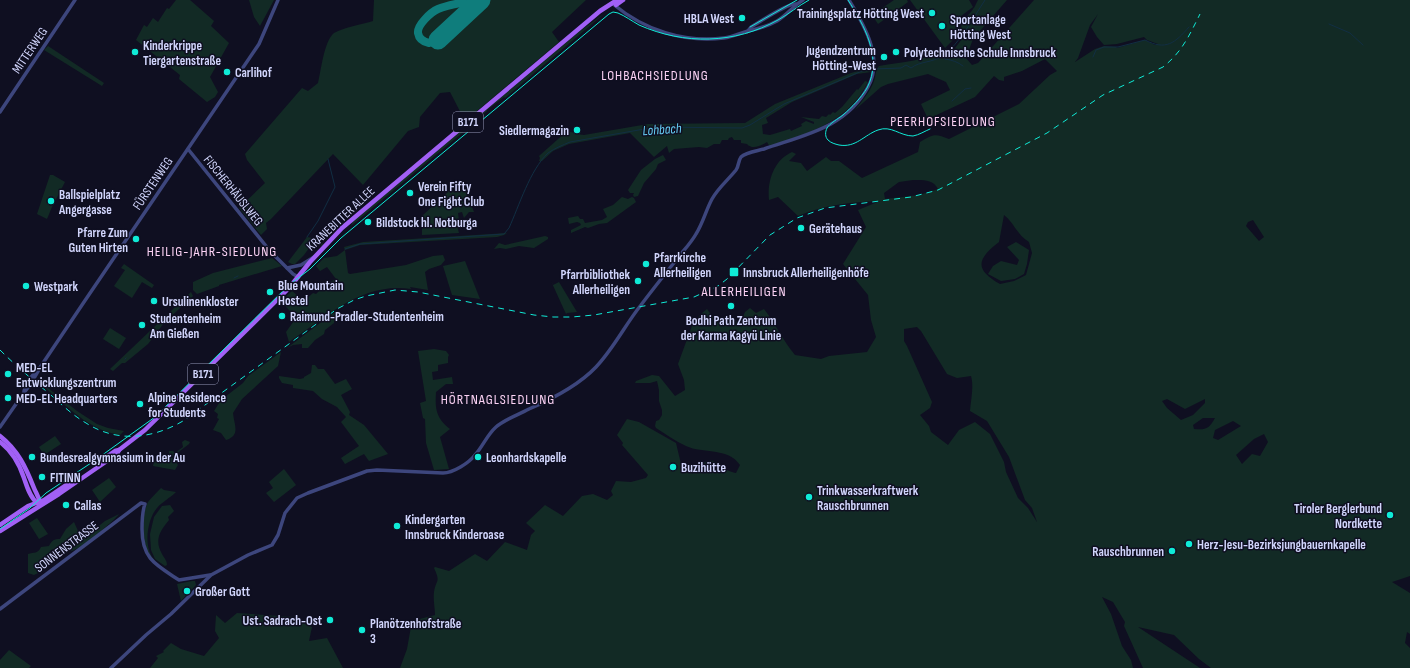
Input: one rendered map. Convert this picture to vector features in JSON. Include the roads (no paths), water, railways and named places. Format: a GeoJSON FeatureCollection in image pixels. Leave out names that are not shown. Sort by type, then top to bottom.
{"type":"FeatureCollection","features":[{"type":"Feature","properties":{"kind":"main road","name":"KRANEBITTER ALLEE"},"geometry":{"type":"LineString","coordinates":[[613,4],[617,0]]}},
{"type":"Feature","properties":{"kind":"main road","name":"KRANEBITTER ALLEE"},"geometry":{"type":"LineString","coordinates":[[119,450],[145,430],[289,288],[314,257],[348,222],[600,11],[623,0]]}},
{"type":"Feature","properties":{"kind":"main road"},"geometry":{"type":"LineString","coordinates":[[0,436],[11,446],[20,459],[38,496],[39,504]]}},
{"type":"Feature","properties":{"kind":"main road"},"geometry":{"type":"LineString","coordinates":[[0,442],[10,451],[16,460],[27,487],[39,504]]}},
{"type":"Feature","properties":{"kind":"main road","name":"B171"},"geometry":{"type":"LineString","coordinates":[[0,532],[49,496],[115,451],[119,450]]}},
{"type":"Feature","properties":{"kind":"main road","name":"B171"},"geometry":{"type":"LineString","coordinates":[[0,525],[28,506],[39,504],[113,457],[119,450]]}},
{"type":"Feature","properties":{"kind":"main road"},"geometry":{"type":"LineString","coordinates":[[27,487],[28,506]]}},
{"type":"Feature","properties":{"kind":"main road"},"geometry":{"type":"LineString","coordinates":[[38,496],[49,496]]}},
{"type":"Feature","properties":{"kind":"street","name":"MITTERWEG"},"geometry":{"type":"LineString","coordinates":[[0,112],[75,0]]}},
{"type":"Feature","properties":{"kind":"street","name":"FÜRSTENWEG"},"geometry":{"type":"LineString","coordinates":[[0,427],[22,394],[33,381],[41,366],[254,50],[278,0]]}},
{"type":"Feature","properties":{"kind":"street"},"geometry":{"type":"LineString","coordinates":[[613,4],[641,24],[661,32],[697,38],[716,38],[753,31],[777,20],[803,0]]}},
{"type":"Feature","properties":{"kind":"street"},"geometry":{"type":"LineString","coordinates":[[111,668],[211,575],[272,544],[278,535],[287,510],[297,498],[304,494],[367,472],[377,470],[448,473],[475,456],[488,435],[504,421],[545,402],[574,385],[593,370],[619,338],[639,307],[696,235],[718,189],[737,169],[743,156],[809,135],[834,123],[858,102],[869,86],[874,70],[873,54],[862,22],[849,0]]}},
{"type":"Feature","properties":{"kind":"street"},"geometry":{"type":"LineString","coordinates":[[747,32],[774,14],[792,4],[796,4]]}},
{"type":"Feature","properties":{"kind":"street"},"geometry":{"type":"LineString","coordinates":[[774,14],[778,14],[777,20]]}},
{"type":"Feature","properties":{"kind":"street"},"geometry":{"type":"LineString","coordinates":[[774,14],[772,18],[777,20]]}},
{"type":"Feature","properties":{"kind":"street","name":"FISCHERHÄUSLWEG"},"geometry":{"type":"LineString","coordinates":[[188,149],[258,237],[274,255],[298,277]]}},
{"type":"Feature","properties":{"kind":"street"},"geometry":{"type":"LineString","coordinates":[[287,268],[301,265],[314,257]]}},
{"type":"Feature","properties":{"kind":"street","name":"SONNENSTRASSE"},"geometry":{"type":"LineString","coordinates":[[0,609],[139,504],[145,504],[142,515],[142,538],[144,550],[157,566],[179,580],[211,575]]}},
{"type":"Feature","properties":{"kind":"waterway","name":"Lohbach"},"geometry":{"type":"LineString","coordinates":[[874,69],[901,68],[906,65],[911,68],[918,64],[934,60],[942,56],[955,45],[985,0]]}},
{"type":"Feature","properties":{"kind":"waterway"},"geometry":{"type":"LineString","coordinates":[[1329,24],[1350,33],[1363,45]]}},
{"type":"Feature","properties":{"kind":"waterway"},"geometry":{"type":"LineString","coordinates":[[1093,57],[1096,50],[1104,47],[1118,47],[1145,40],[1159,45],[1170,44],[1189,27]]}},
{"type":"Feature","properties":{"kind":"waterway"},"geometry":{"type":"LineString","coordinates":[[943,57],[945,59],[955,61],[963,66]]}},
{"type":"Feature","properties":{"kind":"waterway","name":"Lohbach"},"geometry":{"type":"LineString","coordinates":[[345,249],[360,244],[504,234],[509,228],[530,178],[548,153],[562,145],[570,142],[656,127],[742,128],[750,125],[784,104],[862,71],[871,70]]}},
{"type":"Feature","properties":{"kind":"waterway"},"geometry":{"type":"LineString","coordinates":[[952,101],[965,89],[971,88]]}},
{"type":"Feature","properties":{"kind":"waterway"},"geometry":{"type":"LineString","coordinates":[[307,237],[318,221],[335,187],[328,159]]}},
{"type":"Feature","properties":{"kind":"waterway","name":"Lohbach"},"geometry":{"type":"LineString","coordinates":[[234,278],[238,276]]}},
{"type":"Feature","properties":{"kind":"tram line"},"geometry":{"type":"LineString","coordinates":[[750,27],[797,0]]}},
{"type":"Feature","properties":{"kind":"tram line"},"geometry":{"type":"LineString","coordinates":[[0,529],[30,508],[46,493],[94,461],[155,417],[289,285],[310,269],[341,238],[609,14],[613,12],[618,13],[639,25],[656,32],[691,39],[709,39],[744,34],[762,28],[782,18],[809,0]]}},
{"type":"Feature","properties":{"kind":"tram line"},"geometry":{"type":"LineString","coordinates":[[848,0],[860,20],[870,42],[873,65],[867,88],[859,99],[843,115],[828,126],[826,131],[827,139],[839,145],[850,145],[878,130],[887,129],[908,136],[913,136],[930,129]]}},
{"type":"Feature","properties":{"kind":"railway"},"geometry":{"type":"LineString","coordinates":[[0,350],[69,411],[82,420],[110,434],[134,436],[159,432],[183,421],[337,309],[354,300],[366,296],[395,290],[418,292],[534,315],[553,317],[594,315],[694,297],[718,286],[727,279],[770,235],[797,218],[825,208],[911,197],[938,190],[1047,133],[1103,95],[1163,67],[1180,49],[1200,14]]}},
{"type":"Feature","properties":{"kind":"place","name":"Trainingsplatz Hötting West"},"geometry":{"type":"Point","coordinates":[932,13]}},
{"type":"Feature","properties":{"kind":"place","name":"HBLA West"},"geometry":{"type":"Point","coordinates":[742,18]}},
{"type":"Feature","properties":{"kind":"place","name":"Sportanlage Hötting West"},"geometry":{"type":"Point","coordinates":[942,26]}},
{"type":"Feature","properties":{"kind":"place","name":"Kinderkrippe Tiergartenstraße"},"geometry":{"type":"Point","coordinates":[135,52]}},
{"type":"Feature","properties":{"kind":"place","name":"Polytechnische Schule Innsbruck"},"geometry":{"type":"Point","coordinates":[896,52]}},
{"type":"Feature","properties":{"kind":"place","name":"Jugendzentrum Hötting-West"},"geometry":{"type":"Point","coordinates":[884,57]}},
{"type":"Feature","properties":{"kind":"place","name":"Carlihof"},"geometry":{"type":"Point","coordinates":[227,72]}},
{"type":"Feature","properties":{"kind":"place","name":"Siedlermagazin"},"geometry":{"type":"Point","coordinates":[577,130]}},
{"type":"Feature","properties":{"kind":"place","name":"Verein Fifty One Fight Club"},"geometry":{"type":"Point","coordinates":[410,193]}},
{"type":"Feature","properties":{"kind":"place","name":"Ballspielplatz Angergasse"},"geometry":{"type":"Point","coordinates":[51,201]}},
{"type":"Feature","properties":{"kind":"place","name":"Bildstock hl. Notburga"},"geometry":{"type":"Point","coordinates":[368,222]}},
{"type":"Feature","properties":{"kind":"place","name":"Gerätehaus"},"geometry":{"type":"Point","coordinates":[801,228]}},
{"type":"Feature","properties":{"kind":"place","name":"Pfarre Zum Guten Hirten"},"geometry":{"type":"Point","coordinates":[136,239]}},
{"type":"Feature","properties":{"kind":"place","name":"Pfarrkirche Allerheiligen"},"geometry":{"type":"Point","coordinates":[646,264]}},
{"type":"Feature","properties":{"kind":"place","name":"Innsbruck Allerheiligenhöfe"},"geometry":{"type":"Point","coordinates":[734,272]}},
{"type":"Feature","properties":{"kind":"place","name":"Pfarrbibliothek Allerheiligen"},"geometry":{"type":"Point","coordinates":[638,281]}},
{"type":"Feature","properties":{"kind":"place","name":"Westpark"},"geometry":{"type":"Point","coordinates":[26,286]}},
{"type":"Feature","properties":{"kind":"place","name":"Blue Mountain Hostel"},"geometry":{"type":"Point","coordinates":[270,292]}},
{"type":"Feature","properties":{"kind":"place","name":"Ursulinenkloster"},"geometry":{"type":"Point","coordinates":[154,301]}},
{"type":"Feature","properties":{"kind":"place","name":"Bodhi Path Zentrum der Karma Kagyü Linie"},"geometry":{"type":"Point","coordinates":[731,306]}},
{"type":"Feature","properties":{"kind":"place","name":"Raimund-Pradler-Studentenheim"},"geometry":{"type":"Point","coordinates":[282,316]}},
{"type":"Feature","properties":{"kind":"place","name":"Studentenheim Am Gießen"},"geometry":{"type":"Point","coordinates":[142,325]}},
{"type":"Feature","properties":{"kind":"place","name":"MED-EL Entwicklungszentrum"},"geometry":{"type":"Point","coordinates":[8,374]}},
{"type":"Feature","properties":{"kind":"place","name":"MED-EL Headquarters"},"geometry":{"type":"Point","coordinates":[8,398]}},
{"type":"Feature","properties":{"kind":"place","name":"Alpine Residence for Students"},"geometry":{"type":"Point","coordinates":[140,404]}},
{"type":"Feature","properties":{"kind":"place","name":"Bundesrealgymnasium in der Au"},"geometry":{"type":"Point","coordinates":[32,457]}},
{"type":"Feature","properties":{"kind":"place","name":"Leonhardskapelle"},"geometry":{"type":"Point","coordinates":[478,457]}},
{"type":"Feature","properties":{"kind":"place","name":"Buzihütte"},"geometry":{"type":"Point","coordinates":[673,467]}},
{"type":"Feature","properties":{"kind":"place","name":"FITINN"},"geometry":{"type":"Point","coordinates":[42,477]}},
{"type":"Feature","properties":{"kind":"place","name":"Trinkwasserkraftwerk Rauschbrunnen"},"geometry":{"type":"Point","coordinates":[809,497]}},
{"type":"Feature","properties":{"kind":"place","name":"Callas"},"geometry":{"type":"Point","coordinates":[66,505]}},
{"type":"Feature","properties":{"kind":"place","name":"Tiroler Berglerbund Nordkette"},"geometry":{"type":"Point","coordinates":[1390,515]}},
{"type":"Feature","properties":{"kind":"place","name":"Kindergarten Innsbruck Kinderoase"},"geometry":{"type":"Point","coordinates":[397,526]}},
{"type":"Feature","properties":{"kind":"place","name":"Herz-Jesu-Bezirksjungbauernkapelle"},"geometry":{"type":"Point","coordinates":[1189,544]}},
{"type":"Feature","properties":{"kind":"place","name":"Rauschbrunnen"},"geometry":{"type":"Point","coordinates":[1172,551]}},
{"type":"Feature","properties":{"kind":"place","name":"Großer Gott"},"geometry":{"type":"Point","coordinates":[187,591]}},
{"type":"Feature","properties":{"kind":"place","name":"Ust. Sadrach-Ost"},"geometry":{"type":"Point","coordinates":[330,620]}},
{"type":"Feature","properties":{"kind":"place","name":"Planötzenhofstraße 3"},"geometry":{"type":"Point","coordinates":[362,630]}},
{"type":"Feature","properties":{"kind":"district","name":"LOHBACHSIEDLUNG"},"geometry":{"type":"Point","coordinates":[655,75]}},
{"type":"Feature","properties":{"kind":"district","name":"PEERHOFSIEDLUNG"},"geometry":{"type":"Point","coordinates":[943,121]}},
{"type":"Feature","properties":{"kind":"district","name":"HEILIG-JAHR-SIEDLUNG"},"geometry":{"type":"Point","coordinates":[212,251]}},
{"type":"Feature","properties":{"kind":"district","name":"ALLERHEILIGEN"},"geometry":{"type":"Point","coordinates":[744,291]}},
{"type":"Feature","properties":{"kind":"district","name":"HÖRTNAGLSIEDLUNG"},"geometry":{"type":"Point","coordinates":[498,399]}}]}
